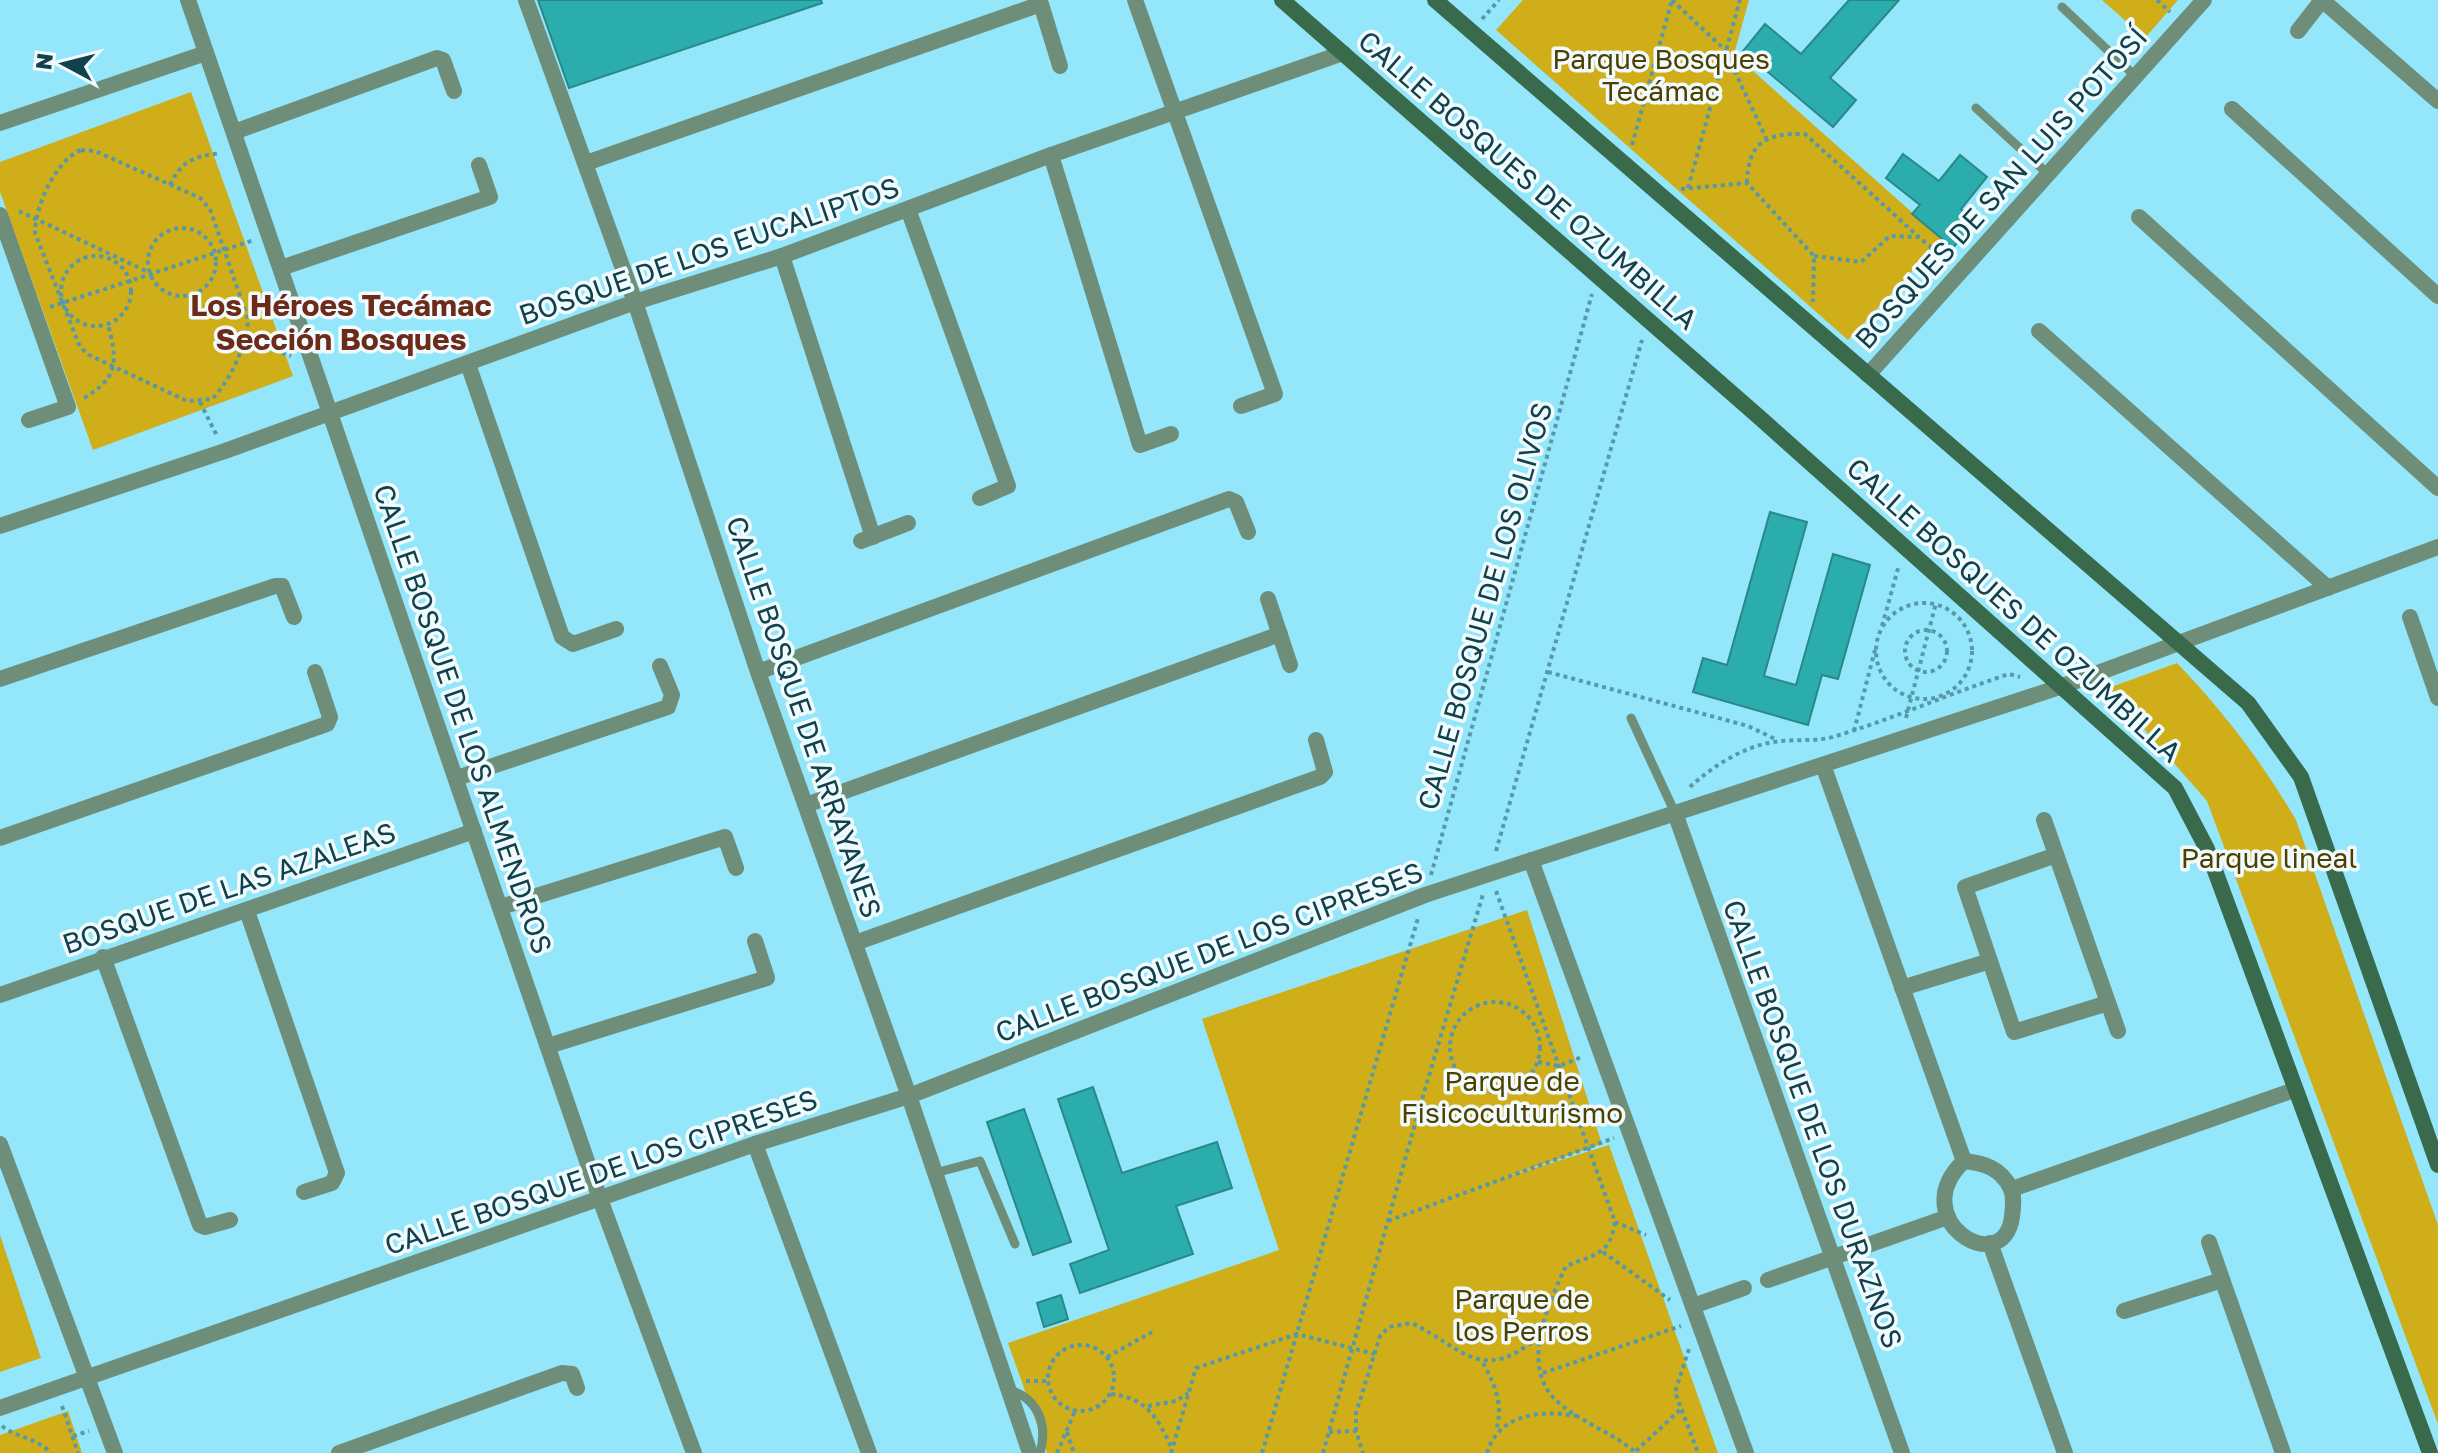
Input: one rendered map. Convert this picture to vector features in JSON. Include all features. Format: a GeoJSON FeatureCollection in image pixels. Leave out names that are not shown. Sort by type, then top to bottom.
{"type":"FeatureCollection","features":[{"type":"Feature","properties":{"kind":"main road","name":"CALLE BOSQUES DE OZUMBILLA"},"geometry":{"type":"LineString","coordinates":[[1282,0],[2175,788],[2207,849],[2430,1453]]}},
{"type":"Feature","properties":{"kind":"main road"},"geometry":{"type":"LineString","coordinates":[[1435,0],[2248,703],[2301,777],[2438,1165]]}},
{"type":"Feature","properties":{"kind":"street","name":"CALLE BOSQUE DE LOS ALMENDROS"},"geometry":{"type":"LineString","coordinates":[[188,0],[600,1199],[694,1453]]}},
{"type":"Feature","properties":{"kind":"street","name":"CALLE BOSQUE DE ARRAYANES"},"geometry":{"type":"LineString","coordinates":[[526,0],[635,302],[758,672],[909,1096],[1030,1453]]}},
{"type":"Feature","properties":{"kind":"street"},"geometry":{"type":"LineString","coordinates":[[1135,0],[1275,394],[1241,406]]}},
{"type":"Feature","properties":{"kind":"street","name":"BOSQUES DE SAN LUIS POTOSÍ"},"geometry":{"type":"LineString","coordinates":[[1868,375],[2204,0]]}},
{"type":"Feature","properties":{"kind":"street"},"geometry":{"type":"LineString","coordinates":[[2298,31],[2322,0],[2438,101]]}},
{"type":"Feature","properties":{"kind":"street"},"geometry":{"type":"LineString","coordinates":[[586,163],[1041,4],[1060,66]]}},
{"type":"Feature","properties":{"kind":"street"},"geometry":{"type":"LineString","coordinates":[[0,123],[206,53]]}},
{"type":"Feature","properties":{"kind":"street","name":"BOSQUE DE LOS EUCALIPTOS"},"geometry":{"type":"LineString","coordinates":[[0,526],[225,451],[635,302],[782,256],[1051,155],[1343,53]]}},
{"type":"Feature","properties":{"kind":"street"},"geometry":{"type":"LineString","coordinates":[[234,132],[437,58],[443,60],[454,91]]}},
{"type":"Feature","properties":{"kind":"street"},"geometry":{"type":"LineString","coordinates":[[2232,109],[2438,296]]}},
{"type":"Feature","properties":{"kind":"street"},"geometry":{"type":"LineString","coordinates":[[1051,155],[1140,445],[1171,434]]}},
{"type":"Feature","properties":{"kind":"street"},"geometry":{"type":"LineString","coordinates":[[281,268],[490,197],[479,165]]}},
{"type":"Feature","properties":{"kind":"street"},"geometry":{"type":"LineString","coordinates":[[908,209],[1008,486],[980,498]]}},
{"type":"Feature","properties":{"kind":"street"},"geometry":{"type":"LineString","coordinates":[[6,212],[68,407],[29,420]]}},
{"type":"Feature","properties":{"kind":"street"},"geometry":{"type":"LineString","coordinates":[[2139,217],[2438,488]]}},
{"type":"Feature","properties":{"kind":"street"},"geometry":{"type":"LineString","coordinates":[[782,256],[867,539],[908,523]]}},
{"type":"Feature","properties":{"kind":"street"},"geometry":{"type":"LineString","coordinates":[[2039,331],[2328,588]]}},
{"type":"Feature","properties":{"kind":"street"},"geometry":{"type":"LineString","coordinates":[[468,364],[562,637],[573,644],[616,629]]}},
{"type":"Feature","properties":{"kind":"street"},"geometry":{"type":"LineString","coordinates":[[758,672],[1229,499],[1236,502],[1248,532]]}},
{"type":"Feature","properties":{"kind":"street","name":"CALLE BOSQUE DE LOS CIPRESES"},"geometry":{"type":"LineString","coordinates":[[3,1404],[56,1389],[755,1144],[909,1096],[1425,895],[2060,687],[2438,547]]}},
{"type":"Feature","properties":{"kind":"street"},"geometry":{"type":"LineString","coordinates":[[0,679],[275,586],[282,586],[288,593],[294,617]]}},
{"type":"Feature","properties":{"kind":"street"},"geometry":{"type":"LineString","coordinates":[[1268,599],[1290,665]]}},
{"type":"Feature","properties":{"kind":"street"},"geometry":{"type":"LineString","coordinates":[[2410,617],[2438,698]]}},
{"type":"Feature","properties":{"kind":"street"},"geometry":{"type":"LineString","coordinates":[[806,805],[1280,634]]}},
{"type":"Feature","properties":{"kind":"street"},"geometry":{"type":"LineString","coordinates":[[457,778],[668,707],[672,695],[660,666]]}},
{"type":"Feature","properties":{"kind":"street"},"geometry":{"type":"LineString","coordinates":[[0,838],[327,724],[330,717],[315,672]]}},
{"type":"Feature","properties":{"kind":"street"},"geometry":{"type":"LineString","coordinates":[[855,943],[1320,777],[1325,772],[1325,764],[1316,740]]}},
{"type":"Feature","properties":{"kind":"street"},"geometry":{"type":"LineString","coordinates":[[1823,765],[1964,1161]]}},
{"type":"Feature","properties":{"kind":"street","name":"CALLE BOSQUE DE LOS DURAZNOS"},"geometry":{"type":"LineString","coordinates":[[1675,813],[1902,1453]]}},
{"type":"Feature","properties":{"kind":"street"},"geometry":{"type":"LineString","coordinates":[[2044,820],[2118,1031]]}},
{"type":"Feature","properties":{"kind":"street","name":"BOSQUE DE LAS AZALEAS"},"geometry":{"type":"LineString","coordinates":[[0,995],[474,831]]}},
{"type":"Feature","properties":{"kind":"street"},"geometry":{"type":"LineString","coordinates":[[501,907],[725,837],[736,868]]}},
{"type":"Feature","properties":{"kind":"street"},"geometry":{"type":"LineString","coordinates":[[2056,855],[1965,887],[2014,1032],[2108,1003]]}},
{"type":"Feature","properties":{"kind":"street"},"geometry":{"type":"LineString","coordinates":[[1531,860],[1746,1453]]}},
{"type":"Feature","properties":{"kind":"street"},"geometry":{"type":"LineString","coordinates":[[247,911],[337,1173],[332,1183],[304,1192]]}},
{"type":"Feature","properties":{"kind":"street"},"geometry":{"type":"LineString","coordinates":[[548,1046],[767,978],[755,941]]}},
{"type":"Feature","properties":{"kind":"street"},"geometry":{"type":"LineString","coordinates":[[103,957],[200,1225],[205,1227],[230,1220]]}},
{"type":"Feature","properties":{"kind":"street"},"geometry":{"type":"LineString","coordinates":[[1902,988],[1990,961]]}},
{"type":"Feature","properties":{"kind":"street"},"geometry":{"type":"LineString","coordinates":[[2012,1189],[2294,1090]]}},
{"type":"Feature","properties":{"kind":"street"},"geometry":{"type":"LineString","coordinates":[[0,1144],[115,1453]]}},
{"type":"Feature","properties":{"kind":"street"},"geometry":{"type":"LineString","coordinates":[[755,1144],[869,1453]]}},
{"type":"Feature","properties":{"kind":"street"},"geometry":{"type":"LineString","coordinates":[[1964,1161],[1982,1163],[1999,1172],[2012,1189],[2011,1224],[1998,1241],[1983,1246],[1967,1240],[1952,1227],[1948,1217],[1946,1188],[1952,1173],[1964,1161]]}},
{"type":"Feature","properties":{"kind":"street"},"geometry":{"type":"LineString","coordinates":[[1768,1280],[1948,1217]]}},
{"type":"Feature","properties":{"kind":"street"},"geometry":{"type":"LineString","coordinates":[[2209,1242],[2283,1453]]}},
{"type":"Feature","properties":{"kind":"street"},"geometry":{"type":"LineString","coordinates":[[1990,1243],[2065,1453]]}},
{"type":"Feature","properties":{"kind":"street"},"geometry":{"type":"LineString","coordinates":[[2124,1311],[2222,1280]]}},
{"type":"Feature","properties":{"kind":"street"},"geometry":{"type":"LineString","coordinates":[[1696,1313],[1744,1288]]}},
{"type":"Feature","properties":{"kind":"street"},"geometry":{"type":"LineString","coordinates":[[339,1453],[562,1373],[572,1374],[577,1388]]}},
{"type":"Feature","properties":{"kind":"lane"},"geometry":{"type":"LineString","coordinates":[[2062,7],[2135,76]]}},
{"type":"Feature","properties":{"kind":"lane"},"geometry":{"type":"LineString","coordinates":[[1976,108],[2048,174]]}},
{"type":"Feature","properties":{"kind":"lane"},"geometry":{"type":"LineString","coordinates":[[1631,718],[1675,813]]}},
{"type":"Feature","properties":{"kind":"lane"},"geometry":{"type":"LineString","coordinates":[[935,1173],[980,1161],[1015,1244]]}},
{"type":"Feature","properties":{"kind":"lane"},"geometry":{"type":"LineString","coordinates":[[1008,1389],[1026,1395],[1036,1406],[1042,1424],[1040,1453]]}},
{"type":"Feature","properties":{"kind":"path"},"geometry":{"type":"LineString","coordinates":[[1626,166],[1672,0],[1725,50],[1767,138]]}},
{"type":"Feature","properties":{"kind":"path"},"geometry":{"type":"LineString","coordinates":[[1681,214],[1740,0]]}},
{"type":"Feature","properties":{"kind":"path"},"geometry":{"type":"LineString","coordinates":[[1919,237],[1890,236],[1861,262],[1814,256],[1747,183],[1748,165],[1754,149],[1767,138],[1805,134],[1960,272]]}},
{"type":"Feature","properties":{"kind":"path"},"geometry":{"type":"LineString","coordinates":[[81,150],[95,151],[170,185],[200,198],[210,209],[248,319],[244,340],[222,389],[212,399],[200,402],[187,401],[80,347],[35,233],[36,219],[60,165],[81,150]]}},
{"type":"Feature","properties":{"kind":"path"},"geometry":{"type":"LineString","coordinates":[[170,185],[179,167],[192,157],[240,151]]}},
{"type":"Feature","properties":{"kind":"path"},"geometry":{"type":"LineString","coordinates":[[1655,191],[1747,183]]}},
{"type":"Feature","properties":{"kind":"path"},"geometry":{"type":"LineString","coordinates":[[6,212],[36,219],[150,273],[164,290],[175,295],[196,293],[212,278],[215,252],[205,236],[195,230],[173,229],[155,241],[150,251],[150,273]]}},
{"type":"Feature","properties":{"kind":"path"},"geometry":{"type":"LineString","coordinates":[[37,314],[62,301],[269,235]]}},
{"type":"Feature","properties":{"kind":"path"},"geometry":{"type":"LineString","coordinates":[[89,256],[112,259],[129,280],[130,299],[125,310],[108,324],[85,325],[75,320],[62,301],[60,289],[69,268],[89,256],[101,249]]}},
{"type":"Feature","properties":{"kind":"path"},"geometry":{"type":"LineString","coordinates":[[1812,326],[1814,256]]}},
{"type":"Feature","properties":{"kind":"path","name":"CALLE BOSQUE DE LOS OLIVOS"},"geometry":{"type":"LineString","coordinates":[[1262,1453],[1425,895],[1597,276]]}},
{"type":"Feature","properties":{"kind":"path"},"geometry":{"type":"LineString","coordinates":[[1323,1453],[1648,320]]}},
{"type":"Feature","properties":{"kind":"path"},"geometry":{"type":"LineString","coordinates":[[68,407],[105,382],[117,358],[108,324]]}},
{"type":"Feature","properties":{"kind":"path"},"geometry":{"type":"LineString","coordinates":[[244,340],[314,364]]}},
{"type":"Feature","properties":{"kind":"path"},"geometry":{"type":"LineString","coordinates":[[200,402],[225,451]]}},
{"type":"Feature","properties":{"kind":"path"},"geometry":{"type":"LineString","coordinates":[[1847,757],[1904,548]]}},
{"type":"Feature","properties":{"kind":"path"},"geometry":{"type":"LineString","coordinates":[[1901,739],[1941,581]]}},
{"type":"Feature","properties":{"kind":"path"},"geometry":{"type":"LineString","coordinates":[[1911,605],[1935,605],[1957,616],[1967,629],[1972,646],[1971,662],[1964,678],[1941,696],[1912,697],[1887,682],[1876,654],[1878,639],[1884,624],[1896,612],[1911,605]]}},
{"type":"Feature","properties":{"kind":"path"},"geometry":{"type":"LineString","coordinates":[[1929,630],[1944,639],[1947,653],[1935,670],[1918,670],[1906,657],[1907,643],[1915,633],[1929,630]]}},
{"type":"Feature","properties":{"kind":"path"},"geometry":{"type":"LineString","coordinates":[[1548,671],[1748,726],[1779,741]]}},
{"type":"Feature","properties":{"kind":"path"},"geometry":{"type":"LineString","coordinates":[[1675,813],[1686,791],[1711,768],[1745,751],[1779,741],[1834,737],[2009,674],[2022,677]]}},
{"type":"Feature","properties":{"kind":"path"},"geometry":{"type":"LineString","coordinates":[[1490,874],[1615,1222],[1612,1240],[1603,1252],[1566,1266],[1537,1338],[1536,1354],[1557,1402],[1636,1452],[1681,1409]]}},
{"type":"Feature","properties":{"kind":"path"},"geometry":{"type":"LineString","coordinates":[[1509,1003],[1532,1020],[1539,1033],[1538,1062],[1530,1076],[1504,1092],[1474,1087],[1461,1077],[1453,1064],[1452,1033],[1469,1010],[1481,1004],[1509,1003]]}},
{"type":"Feature","properties":{"kind":"path"},"geometry":{"type":"LineString","coordinates":[[1443,1028],[1452,1033]]}},
{"type":"Feature","properties":{"kind":"path"},"geometry":{"type":"LineString","coordinates":[[1538,1062],[1559,1066],[1600,1051]]}},
{"type":"Feature","properties":{"kind":"path"},"geometry":{"type":"LineString","coordinates":[[1388,1221],[1630,1132]]}},
{"type":"Feature","properties":{"kind":"path"},"geometry":{"type":"LineString","coordinates":[[1615,1222],[1671,1244]]}},
{"type":"Feature","properties":{"kind":"path"},"geometry":{"type":"LineString","coordinates":[[1603,1252],[1696,1313]]}},
{"type":"Feature","properties":{"kind":"path"},"geometry":{"type":"LineString","coordinates":[[1543,1373],[1696,1313]]}},
{"type":"Feature","properties":{"kind":"path"},"geometry":{"type":"LineString","coordinates":[[1696,1313],[1675,1392],[1698,1453]]}},
{"type":"Feature","properties":{"kind":"path"},"geometry":{"type":"LineString","coordinates":[[1363,1453],[1356,1431],[1356,1413],[1380,1336],[1389,1327],[1412,1323],[1470,1359],[1483,1363],[1519,1353],[1537,1338]]}},
{"type":"Feature","properties":{"kind":"path"},"geometry":{"type":"LineString","coordinates":[[1107,1357],[1152,1332]]}},
{"type":"Feature","properties":{"kind":"path"},"geometry":{"type":"LineString","coordinates":[[1171,1451],[1196,1368],[1297,1334],[1375,1354]]}},
{"type":"Feature","properties":{"kind":"path"},"geometry":{"type":"LineString","coordinates":[[1083,1345],[1094,1347],[1107,1357],[1114,1372],[1111,1394],[1096,1408],[1075,1411],[1064,1407],[1051,1391],[1049,1369],[1054,1359],[1062,1351],[1083,1345]]}},
{"type":"Feature","properties":{"kind":"path"},"geometry":{"type":"LineString","coordinates":[[1483,1363],[1499,1398],[1501,1415],[1487,1453]]}},
{"type":"Feature","properties":{"kind":"path"},"geometry":{"type":"LineString","coordinates":[[56,1389],[78,1453]]}},
{"type":"Feature","properties":{"kind":"path"},"geometry":{"type":"LineString","coordinates":[[1146,1406],[1162,1405],[1189,1392]]}},
{"type":"Feature","properties":{"kind":"path"},"geometry":{"type":"LineString","coordinates":[[1111,1394],[1128,1396],[1153,1412],[1171,1451]]}},
{"type":"Feature","properties":{"kind":"path"},"geometry":{"type":"LineString","coordinates":[[1057,1453],[1075,1411]]}},
{"type":"Feature","properties":{"kind":"path"},"geometry":{"type":"LineString","coordinates":[[1495,1432],[1535,1414],[1552,1412],[1580,1416]]}},
{"type":"Feature","properties":{"kind":"path"},"geometry":{"type":"LineString","coordinates":[[0,1425],[12,1434],[31,1439],[51,1453]]}},
{"type":"Feature","properties":{"kind":"path"},"geometry":{"type":"LineString","coordinates":[[1066,1430],[1074,1453]]}},
{"type":"Feature","properties":{"kind":"path"},"geometry":{"type":"LineString","coordinates":[[1329,1432],[1356,1431]]}},
{"type":"Feature","properties":{"kind":"green space","name":"Parque Bosques Tecámac"},"geometry":{"type":"Polygon","coordinates":[[[1523,0],[1749,0],[1734,54],[1942,239],[1848,340],[1496,30],[1523,0]]]}},
{"type":"Feature","properties":{"kind":"green space"},"geometry":{"type":"Polygon","coordinates":[[[2102,0],[2178,0],[2145,38],[2102,0]]]}},
{"type":"Feature","properties":{"kind":"green space"},"geometry":{"type":"Polygon","coordinates":[[[191,92],[293,376],[93,450],[0,192],[0,162],[191,92]]]}},
{"type":"Feature","properties":{"kind":"green space","name":"Parque lineal"},"geometry":{"type":"Polygon","coordinates":[[[2177,663],[2241,738],[2296,820],[2438,1225],[2438,1424],[2207,801],[2145,730],[2103,690],[2177,663]]]}},
{"type":"Feature","properties":{"kind":"green space","name":"Parque de los Perros"},"geometry":{"type":"Polygon","coordinates":[[[1527,910],[1602,1144],[1500,1179],[1609,1145],[1718,1453],[1047,1453],[1008,1343],[1279,1250],[1202,1019],[1527,910]]]}},
{"type":"Feature","properties":{"kind":"green space"},"geometry":{"type":"Polygon","coordinates":[[[0,1235],[41,1358],[0,1372],[0,1235]]]}},
{"type":"Feature","properties":{"kind":"green space"},"geometry":{"type":"Polygon","coordinates":[[[68,1411],[82,1453],[0,1453],[0,1435],[68,1411]]]}},
{"type":"Feature","properties":{"kind":"building"},"geometry":{"type":"Polygon","coordinates":[[[538,0],[821,0],[822,3],[569,88],[538,0]]]}},
{"type":"Feature","properties":{"kind":"building"},"geometry":{"type":"Polygon","coordinates":[[[1849,0],[1899,0],[1830,78],[1856,100],[1833,127],[1743,51],[1765,24],[1801,54],[1849,0]]]}},
{"type":"Feature","properties":{"kind":"building"},"geometry":{"type":"Polygon","coordinates":[[[1903,154],[1939,181],[1960,155],[1987,177],[1961,209],[1975,221],[1953,248],[1912,214],[1920,205],[1886,178],[1903,154]]]}},
{"type":"Feature","properties":{"kind":"building"},"geometry":{"type":"Polygon","coordinates":[[[1770,512],[1807,522],[1764,676],[1796,685],[1833,554],[1870,565],[1838,679],[1822,675],[1808,725],[1693,692],[1703,658],[1727,665],[1770,512]]]}},
{"type":"Feature","properties":{"kind":"building"},"geometry":{"type":"Polygon","coordinates":[[[1093,1087],[1122,1173],[1217,1142],[1232,1188],[1176,1206],[1193,1254],[1080,1293],[1070,1264],[1109,1250],[1058,1099],[1093,1087]]]}},
{"type":"Feature","properties":{"kind":"building"},"geometry":{"type":"Polygon","coordinates":[[[1024,1109],[1071,1242],[1033,1255],[987,1122],[1024,1109]]]}},
{"type":"Feature","properties":{"kind":"building"},"geometry":{"type":"Polygon","coordinates":[[[1061,1295],[1068,1319],[1044,1327],[1037,1303],[1061,1295]]]}},
{"type":"Feature","properties":{"kind":"district","name":"Los Héroes Tecámac Sección Bosques"},"geometry":{"type":"Point","coordinates":[341,323]}},
{"type":"Feature","properties":{"kind":"park label","name":"Parque de Fisicoculturismo"},"geometry":{"type":"Point","coordinates":[1512,1097]}}]}
